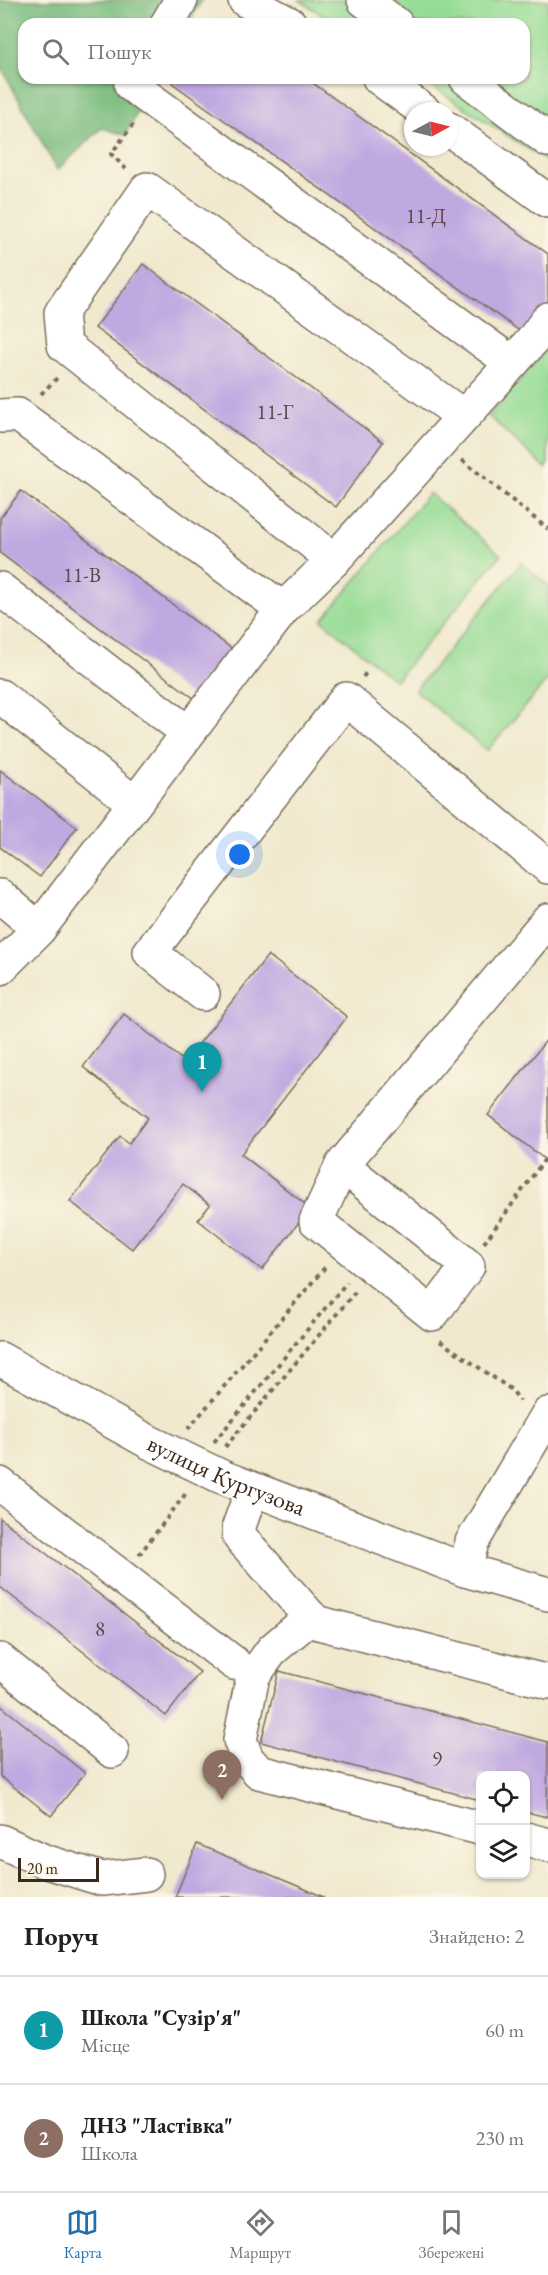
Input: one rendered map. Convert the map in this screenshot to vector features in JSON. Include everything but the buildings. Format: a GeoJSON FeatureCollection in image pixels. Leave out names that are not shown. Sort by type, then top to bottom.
{"type":"FeatureCollection","features":[{"type":"Feature","properties":{"kind":"street"},"geometry":{"type":"LineString","coordinates":[[170,18],[181,0]]}},
{"type":"Feature","properties":{"kind":"street"},"geometry":{"type":"LineString","coordinates":[[245,0],[279,18]]}},
{"type":"Feature","properties":{"kind":"street"},"geometry":{"type":"LineString","coordinates":[[364,0],[388,18]]}},
{"type":"Feature","properties":{"kind":"street"},"geometry":{"type":"LineString","coordinates":[[387,84],[412,102]]}},
{"type":"Feature","properties":{"kind":"street"},"geometry":{"type":"LineString","coordinates":[[474,84],[548,140]]}},
{"type":"Feature","properties":{"kind":"street"},"geometry":{"type":"LineString","coordinates":[[143,89],[512,363]]}},
{"type":"Feature","properties":{"kind":"street"},"geometry":{"type":"LineString","coordinates":[[458,136],[548,201]]}},
{"type":"Feature","properties":{"kind":"street"},"geometry":{"type":"LineString","coordinates":[[334,560],[63,345],[61,313],[147,189],[463,416]]}},
{"type":"Feature","properties":{"kind":"street"},"geometry":{"type":"LineString","coordinates":[[0,968],[39,929],[133,802],[283,609],[334,560],[512,363],[548,319]]}},
{"type":"Feature","properties":{"kind":"street"},"geometry":{"type":"LineString","coordinates":[[9,416],[283,609]]}},
{"type":"Feature","properties":{"kind":"street"},"geometry":{"type":"LineString","coordinates":[[0,590],[187,732]]}},
{"type":"Feature","properties":{"kind":"street"},"geometry":{"type":"LineString","coordinates":[[0,696],[133,802]]}},
{"type":"Feature","properties":{"kind":"street"},"geometry":{"type":"LineString","coordinates":[[203,994],[150,952],[346,699],[548,867]]}},
{"type":"Feature","properties":{"kind":"street"},"geometry":{"type":"LineString","coordinates":[[0,896],[39,929]]}},
{"type":"Feature","properties":{"kind":"street"},"geometry":{"type":"LineString","coordinates":[[342,1165],[468,1266],[432,1314],[316,1221],[342,1165],[548,920]]}},
{"type":"Feature","properties":{"kind":"street","name":"вулиця Кургузова"},"geometry":{"type":"LineString","coordinates":[[0,1359],[169,1452],[208,1457],[252,1490],[465,1570],[548,1594]]}},
{"type":"Feature","properties":{"kind":"street"},"geometry":{"type":"LineString","coordinates":[[465,1570],[472,1542],[548,1414]]}},
{"type":"Feature","properties":{"kind":"street"},"geometry":{"type":"LineString","coordinates":[[0,1484],[234,1663]]}},
{"type":"Feature","properties":{"kind":"street"},"geometry":{"type":"LineString","coordinates":[[252,1490],[239,1526],[239,1536],[315,1622],[548,1682]]}},
{"type":"Feature","properties":{"kind":"street"},"geometry":{"type":"LineString","coordinates":[[311,1617],[273,1649],[253,1676],[240,1740],[247,1759],[259,1772],[476,1827]]}},
{"type":"Feature","properties":{"kind":"street"},"geometry":{"type":"LineString","coordinates":[[0,1660],[112,1751]]}},
{"type":"Feature","properties":{"kind":"street"},"geometry":{"type":"LineString","coordinates":[[530,1840],[548,1845]]}},
{"type":"Feature","properties":{"kind":"street"},"geometry":{"type":"LineString","coordinates":[[0,1841],[44,1861],[102,1879],[146,1874]]}},
{"type":"Feature","properties":{"kind":"path"},"geometry":{"type":"LineString","coordinates":[[143,89],[111,154],[147,189]]}},
{"type":"Feature","properties":{"kind":"path"},"geometry":{"type":"LineString","coordinates":[[9,416],[80,357]]}},
{"type":"Feature","properties":{"kind":"path"},"geometry":{"type":"LineString","coordinates":[[460,459],[479,471],[548,529]]}},
{"type":"Feature","properties":{"kind":"path"},"geometry":{"type":"LineString","coordinates":[[468,1266],[545,1159]]}},
{"type":"Feature","properties":{"kind":"path"},"geometry":{"type":"LineString","coordinates":[[169,1452],[362,1258]]}},
{"type":"Feature","properties":{"kind":"path"},"geometry":{"type":"LineString","coordinates":[[122,1577],[208,1457],[362,1258]]}},
{"type":"Feature","properties":{"kind":"path"},"geometry":{"type":"LineString","coordinates":[[208,1457],[362,1258]]}},
{"type":"Feature","properties":{"kind":"green space"},"geometry":{"type":"Polygon","coordinates":[[[0,0],[202,0],[192,18],[18,18],[18,84],[154,84],[125,135],[102,128],[57,170],[0,65],[0,0]]]}},
{"type":"Feature","properties":{"kind":"green space"},"geometry":{"type":"Polygon","coordinates":[[[299,0],[548,0],[548,162],[428,84],[530,84],[530,18],[327,18],[299,0]]]}},
{"type":"Feature","properties":{"kind":"green space"},"geometry":{"type":"Polygon","coordinates":[[[548,348],[548,465],[546,468],[488,416],[548,348]]]}},
{"type":"Feature","properties":{"kind":"green space"},"geometry":{"type":"Polygon","coordinates":[[[429,493],[501,555],[395,681],[322,620],[429,493]]]}},
{"type":"Feature","properties":{"kind":"green space"},"geometry":{"type":"Polygon","coordinates":[[[521,563],[548,585],[548,679],[487,751],[415,690],[521,563]]]}},
{"type":"Feature","properties":{"kind":"place","name":"Школа \"Сузір'я\""},"geometry":{"type":"Point","coordinates":[202,1092]}},
{"type":"Feature","properties":{"kind":"place","name":"ДНЗ \"Ластівка\""},"geometry":{"type":"Point","coordinates":[222,1800]}}]}
